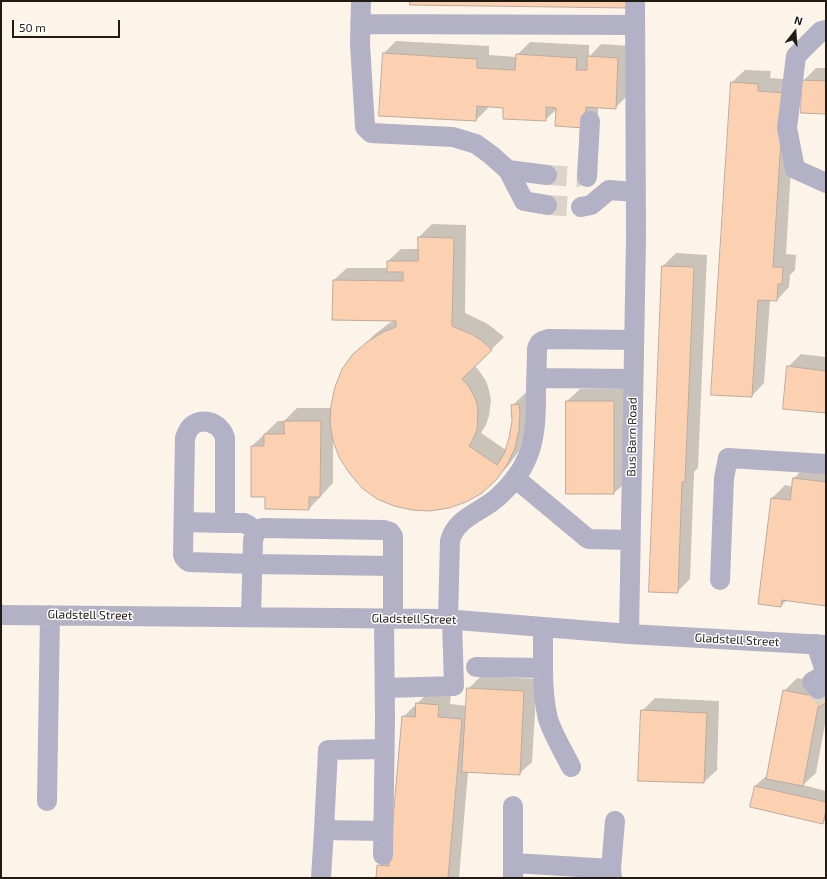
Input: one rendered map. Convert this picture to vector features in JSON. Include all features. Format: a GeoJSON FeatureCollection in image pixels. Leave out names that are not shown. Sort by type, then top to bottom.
{"type":"FeatureCollection","features":[{"type":"Feature","properties":{"kind":"street"},"geometry":{"type":"LineString","coordinates":[[361,1],[360,44],[366,127],[371,133],[453,137],[476,144],[508,170],[524,201],[547,205]]}},
{"type":"Feature","properties":{"kind":"street","name":"Bus Barn Road"},"geometry":{"type":"LineString","coordinates":[[629,634],[636,239],[635,1]]}},
{"type":"Feature","properties":{"kind":"street"},"geometry":{"type":"LineString","coordinates":[[360,24],[635,25]]}},
{"type":"Feature","properties":{"kind":"street"},"geometry":{"type":"LineString","coordinates":[[826,30],[821,31],[796,56],[787,128],[795,169],[826,183]]}},
{"type":"Feature","properties":{"kind":"street"},"geometry":{"type":"LineString","coordinates":[[590,121],[584,177],[609,190],[636,192]]}},
{"type":"Feature","properties":{"kind":"street"},"geometry":{"type":"LineString","coordinates":[[508,170],[547,175]]}},
{"type":"Feature","properties":{"kind":"street"},"geometry":{"type":"LineString","coordinates":[[580,207],[591,205],[609,190]]}},
{"type":"Feature","properties":{"kind":"street"},"geometry":{"type":"LineString","coordinates":[[385,688],[454,686],[450,620],[451,536],[459,523],[497,498],[515,478],[528,456],[533,439],[536,409],[538,344],[548,339],[634,340]]}},
{"type":"Feature","properties":{"kind":"street"},"geometry":{"type":"LineString","coordinates":[[536,378],[633,379]]}},
{"type":"Feature","properties":{"kind":"street"},"geometry":{"type":"LineString","coordinates":[[225,523],[224,433],[216,425],[210,422],[194,424],[189,428],[185,438],[183,555],[187,561],[252,564],[393,566]]}},
{"type":"Feature","properties":{"kind":"street"},"geometry":{"type":"LineString","coordinates":[[720,580],[724,478],[728,458],[826,464]]}},
{"type":"Feature","properties":{"kind":"street"},"geometry":{"type":"LineString","coordinates":[[515,478],[587,538],[630,540]]}},
{"type":"Feature","properties":{"kind":"street"},"geometry":{"type":"LineString","coordinates":[[184,522],[244,523],[257,531]]}},
{"type":"Feature","properties":{"kind":"street"},"geometry":{"type":"LineString","coordinates":[[251,617],[253,540],[258,529],[384,530],[390,532],[393,536],[393,566],[385,688],[383,855]]}},
{"type":"Feature","properties":{"kind":"street","name":"Gladstell Street"},"geometry":{"type":"LineString","coordinates":[[1,614],[450,620],[629,634],[821,644]]}},
{"type":"Feature","properties":{"kind":"street"},"geometry":{"type":"LineString","coordinates":[[47,801],[50,615]]}},
{"type":"Feature","properties":{"kind":"street"},"geometry":{"type":"LineString","coordinates":[[543,627],[544,692],[548,717],[557,739],[572,767]]}},
{"type":"Feature","properties":{"kind":"street"},"geometry":{"type":"LineString","coordinates":[[821,644],[824,678]]}},
{"type":"Feature","properties":{"kind":"street"},"geometry":{"type":"LineString","coordinates":[[476,667],[543,668]]}},
{"type":"Feature","properties":{"kind":"street"},"geometry":{"type":"LineString","coordinates":[[321,878],[328,750],[384,749]]}},
{"type":"Feature","properties":{"kind":"street"},"geometry":{"type":"LineString","coordinates":[[513,806],[513,870],[612,873],[615,821]]}},
{"type":"Feature","properties":{"kind":"street"},"geometry":{"type":"LineString","coordinates":[[324,830],[383,831]]}},
{"type":"Feature","properties":{"kind":"building"},"geometry":{"type":"Polygon","coordinates":[[[410,1],[630,1],[630,8],[410,5],[410,1]]]}},
{"type":"Feature","properties":{"kind":"building"},"geometry":{"type":"Polygon","coordinates":[[[383,53],[477,59],[477,68],[515,70],[516,54],[577,58],[576,70],[587,70],[587,56],[618,58],[616,109],[586,107],[585,128],[555,126],[556,108],[546,107],[546,121],[503,119],[503,108],[477,106],[476,121],[379,116],[383,53]]]}},
{"type":"Feature","properties":{"kind":"building"},"geometry":{"type":"Polygon","coordinates":[[[802,80],[826,81],[826,114],[801,113],[802,80]]]}},
{"type":"Feature","properties":{"kind":"building"},"geometry":{"type":"Polygon","coordinates":[[[731,82],[758,84],[758,91],[784,93],[773,267],[783,267],[782,284],[778,284],[777,301],[758,300],[752,397],[711,395],[731,82]]]}},
{"type":"Feature","properties":{"kind":"building"},"geometry":{"type":"Polygon","coordinates":[[[418,237],[454,238],[452,326],[473,335],[492,350],[462,379],[468,385],[477,403],[477,430],[469,446],[497,465],[504,454],[509,438],[512,421],[511,405],[519,404],[520,412],[519,430],[515,448],[507,465],[496,480],[482,493],[466,502],[449,508],[430,511],[412,510],[394,506],[377,499],[362,488],[340,459],[333,441],[330,423],[331,405],[335,387],[342,369],[353,354],[367,342],[383,332],[396,327],[396,321],[332,320],[333,280],[403,281],[403,272],[387,272],[387,261],[418,261],[418,237]]]}},
{"type":"Feature","properties":{"kind":"building"},"geometry":{"type":"Polygon","coordinates":[[[662,266],[694,267],[685,482],[682,482],[678,593],[649,592],[662,266]]]}},
{"type":"Feature","properties":{"kind":"building"},"geometry":{"type":"Polygon","coordinates":[[[787,366],[826,371],[826,413],[783,409],[787,366]]]}},
{"type":"Feature","properties":{"kind":"building"},"geometry":{"type":"Polygon","coordinates":[[[566,401],[614,401],[614,494],[566,494],[566,401]]]}},
{"type":"Feature","properties":{"kind":"building"},"geometry":{"type":"Polygon","coordinates":[[[284,421],[321,421],[320,497],[309,497],[309,510],[265,509],[265,497],[251,497],[251,446],[264,446],[264,434],[284,434],[284,421]]]}},
{"type":"Feature","properties":{"kind":"building"},"geometry":{"type":"Polygon","coordinates":[[[793,478],[826,482],[826,606],[782,600],[781,607],[758,604],[771,498],[790,500],[793,478]]]}},
{"type":"Feature","properties":{"kind":"building"},"geometry":{"type":"Polygon","coordinates":[[[826,684],[826,703],[818,707],[803,786],[766,779],[783,690],[808,695],[826,684]]]}},
{"type":"Feature","properties":{"kind":"building"},"geometry":{"type":"Polygon","coordinates":[[[467,688],[524,691],[520,775],[462,772],[467,688]]]}},
{"type":"Feature","properties":{"kind":"building"},"geometry":{"type":"Polygon","coordinates":[[[416,703],[439,705],[438,717],[462,719],[448,878],[376,878],[377,865],[389,866],[402,716],[415,717],[416,703]]]}},
{"type":"Feature","properties":{"kind":"building"},"geometry":{"type":"Polygon","coordinates":[[[641,710],[707,713],[704,783],[638,781],[641,710]]]}},
{"type":"Feature","properties":{"kind":"building"},"geometry":{"type":"Polygon","coordinates":[[[755,786],[826,802],[823,824],[750,807],[755,786]]]}},
{"type":"Feature","properties":{"kind":"tunnel"},"geometry":{"type":"LineString","coordinates":[[547,175],[581,177]]}},
{"type":"Feature","properties":{"kind":"tunnel"},"geometry":{"type":"LineString","coordinates":[[547,205],[581,207]]}},
{"type":"Feature","properties":{"kind":"tunnel"},"geometry":{"type":"LineString","coordinates":[[818,689],[826,700]]}}]}
